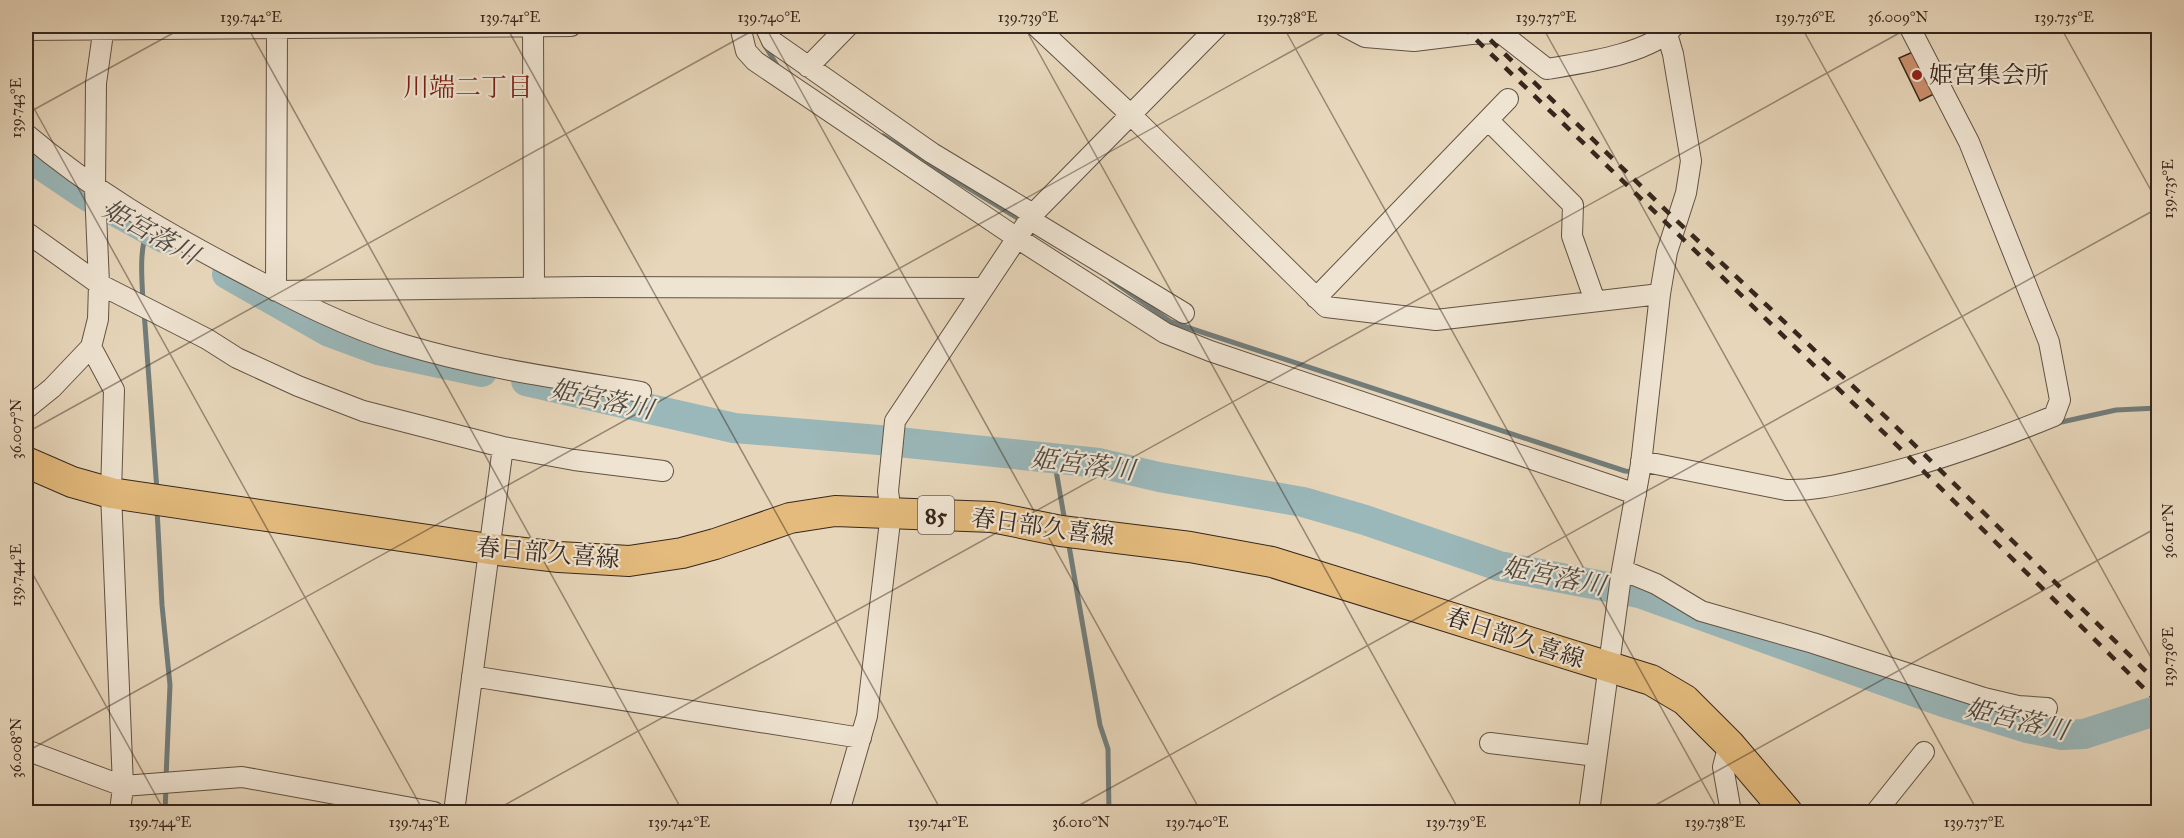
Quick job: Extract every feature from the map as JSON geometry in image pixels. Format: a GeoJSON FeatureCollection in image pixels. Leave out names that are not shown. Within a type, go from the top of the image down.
{"type":"FeatureCollection","features":[{"type":"Feature","properties":{"kind":"main road","name":"春日部久喜線"},"geometry":{"type":"LineString","coordinates":[[26,462],[72,482],[111,493],[489,549],[559,557],[629,561],[682,553],[790,518],[890,502],[992,517],[1061,531],[1190,547],[1272,562],[1610,662],[1651,680],[1685,700],[1729,744],[1787,813]]}},
{"type":"Feature","properties":{"kind":"street"},"geometry":{"type":"LineString","coordinates":[[533,26],[534,288]]}},
{"type":"Feature","properties":{"kind":"street"},"geometry":{"type":"LineString","coordinates":[[26,30],[571,26]]}},
{"type":"Feature","properties":{"kind":"street"},"geometry":{"type":"LineString","coordinates":[[740,26],[746,51],[755,61],[1024,227],[1184,313]]}},
{"type":"Feature","properties":{"kind":"street"},"geometry":{"type":"LineString","coordinates":[[765,26],[771,42],[933,153],[1024,227],[1165,333],[1210,351],[1637,491]]}},
{"type":"Feature","properties":{"kind":"street"},"geometry":{"type":"LineString","coordinates":[[808,67],[848,26]]}},
{"type":"Feature","properties":{"kind":"street"},"geometry":{"type":"LineString","coordinates":[[1036,26],[1131,115],[1326,307],[1436,320],[1660,294]]}},
{"type":"Feature","properties":{"kind":"street"},"geometry":{"type":"LineString","coordinates":[[839,813],[867,716],[890,502],[896,421],[1024,227],[1218,26]]}},
{"type":"Feature","properties":{"kind":"street"},"geometry":{"type":"LineString","coordinates":[[1344,26],[1365,37],[1414,41],[1501,33],[1547,69],[1593,61],[1634,50],[1670,30],[1691,162],[1686,193],[1667,252],[1660,294],[1641,463],[1622,573],[1589,813]]}},
{"type":"Feature","properties":{"kind":"street"},"geometry":{"type":"LineString","coordinates":[[1641,463],[1786,490],[1807,491],[1904,469],[1953,455],[2054,416],[2060,400],[2058,377],[2049,342],[1969,142],[1909,26]]}},
{"type":"Feature","properties":{"kind":"street"},"geometry":{"type":"LineString","coordinates":[[276,27],[276,291]]}},
{"type":"Feature","properties":{"kind":"street"},"geometry":{"type":"LineString","coordinates":[[26,409],[52,388],[91,347],[98,319],[99,284],[95,189],[96,83],[103,28]]}},
{"type":"Feature","properties":{"kind":"street"},"geometry":{"type":"LineString","coordinates":[[1316,297],[1508,99]]}},
{"type":"Feature","properties":{"kind":"street"},"geometry":{"type":"LineString","coordinates":[[1488,120],[1573,205],[1572,236],[1595,301]]}},
{"type":"Feature","properties":{"kind":"street"},"geometry":{"type":"LineString","coordinates":[[26,134],[95,189],[177,238],[276,291],[370,333],[406,345],[533,375],[641,392]]}},
{"type":"Feature","properties":{"kind":"street"},"geometry":{"type":"LineString","coordinates":[[26,232],[99,284],[207,339],[237,358],[298,386],[363,411],[503,447],[574,460],[663,471]]}},
{"type":"Feature","properties":{"kind":"street"},"geometry":{"type":"LineString","coordinates":[[276,291],[534,288],[983,288]]}},
{"type":"Feature","properties":{"kind":"street"},"geometry":{"type":"LineString","coordinates":[[91,347],[114,390],[111,493],[123,786],[120,813]]}},
{"type":"Feature","properties":{"kind":"street"},"geometry":{"type":"LineString","coordinates":[[454,813],[503,447]]}},
{"type":"Feature","properties":{"kind":"street"},"geometry":{"type":"LineString","coordinates":[[1622,573],[1656,584],[1701,611],[1812,643],[1984,698],[2018,706],[2047,708]]}},
{"type":"Feature","properties":{"kind":"street"},"geometry":{"type":"LineString","coordinates":[[472,676],[861,738]]}},
{"type":"Feature","properties":{"kind":"street"},"geometry":{"type":"LineString","coordinates":[[1490,743],[1596,756]]}},
{"type":"Feature","properties":{"kind":"street"},"geometry":{"type":"LineString","coordinates":[[1729,744],[1723,767],[1731,813]]}},
{"type":"Feature","properties":{"kind":"street"},"geometry":{"type":"LineString","coordinates":[[26,750],[123,786],[242,777],[434,813]]}},
{"type":"Feature","properties":{"kind":"street"},"geometry":{"type":"LineString","coordinates":[[1876,813],[1924,752]]}},
{"type":"Feature","properties":{"kind":"building","name":"姫宮集会所"},"geometry":{"type":"Polygon","coordinates":[[[1915,51],[1936,93],[1920,101],[1899,58],[1915,51]]]}},
{"type":"Feature","properties":{"kind":"waterway"},"geometry":{"type":"LineString","coordinates":[[764,44],[778,67]]}},
{"type":"Feature","properties":{"kind":"waterway"},"geometry":{"type":"LineString","coordinates":[[883,136],[1024,222]]}},
{"type":"Feature","properties":{"kind":"waterway","name":"姫宮落川"},"geometry":{"type":"LineString","coordinates":[[26,155],[84,194],[164,238]]}},
{"type":"Feature","properties":{"kind":"waterway"},"geometry":{"type":"LineString","coordinates":[[143,302],[142,257],[147,231]]}},
{"type":"Feature","properties":{"kind":"waterway","name":"姫宮落川"},"geometry":{"type":"LineString","coordinates":[[227,274],[329,332],[378,350],[482,372]]}},
{"type":"Feature","properties":{"kind":"waterway"},"geometry":{"type":"LineString","coordinates":[[1111,280],[1171,322],[1625,471],[1635,472]]}},
{"type":"Feature","properties":{"kind":"waterway"},"geometry":{"type":"LineString","coordinates":[[144,311],[157,491]]}},
{"type":"Feature","properties":{"kind":"waterway","name":"姫宮落川"},"geometry":{"type":"LineString","coordinates":[[526,381],[734,428],[879,440],[1099,463],[1159,477],[1303,502],[1365,520],[1499,566],[1639,593],[1943,702],[2027,728],[2062,735],[2084,734],[2158,710]]}},
{"type":"Feature","properties":{"kind":"waterway"},"geometry":{"type":"LineString","coordinates":[[2057,423],[2116,410],[2158,408]]}},
{"type":"Feature","properties":{"kind":"waterway"},"geometry":{"type":"LineString","coordinates":[[1054,459],[1065,522]]}},
{"type":"Feature","properties":{"kind":"waterway"},"geometry":{"type":"LineString","coordinates":[[157,509],[162,605],[170,685],[166,778]]}},
{"type":"Feature","properties":{"kind":"waterway"},"geometry":{"type":"LineString","coordinates":[[1068,540],[1100,725],[1108,749],[1109,812]]}},
{"type":"Feature","properties":{"kind":"waterway"},"geometry":{"type":"LineString","coordinates":[[165,812],[166,787]]}},
{"type":"Feature","properties":{"kind":"railway"},"geometry":{"type":"LineString","coordinates":[[1462,26],[1907,455],[2158,702]]}},
{"type":"Feature","properties":{"kind":"railway"},"geometry":{"type":"LineString","coordinates":[[1476,26],[1677,221],[1890,421],[2158,683]]}},
{"type":"Feature","properties":{"kind":"place","name":"姫宮集会所"},"geometry":{"type":"Point","coordinates":[1917,75]}},
{"type":"Feature","properties":{"kind":"district","name":"川端二丁目"},"geometry":{"type":"Point","coordinates":[468,87]}}]}
